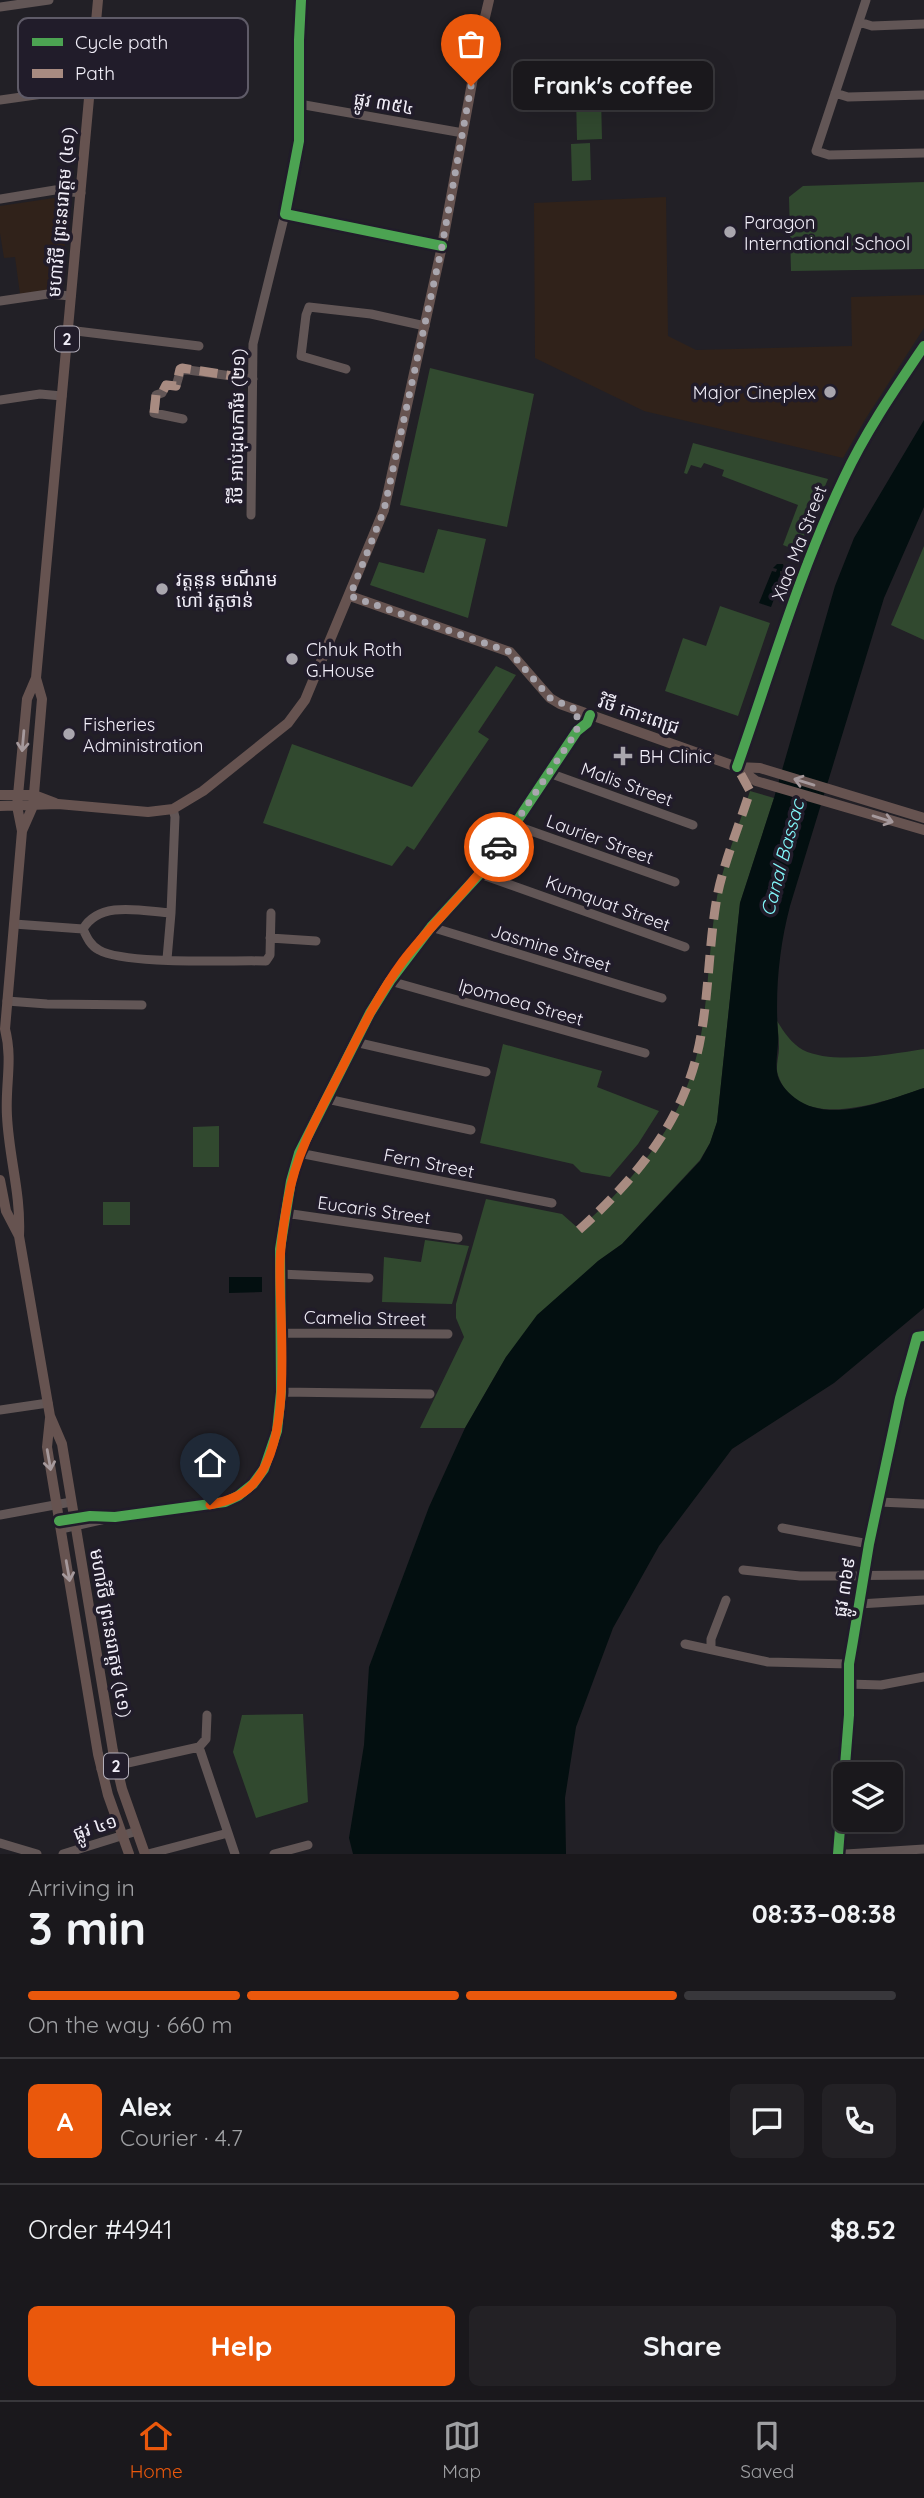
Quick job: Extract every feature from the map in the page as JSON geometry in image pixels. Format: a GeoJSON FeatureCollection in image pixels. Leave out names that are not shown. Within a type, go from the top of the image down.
{"type":"FeatureCollection","features":[{"type":"Feature","properties":{"kind":"main road","name":"មហាវិថី ព្រះនរោត្តម (៤១)"},"geometry":{"type":"LineString","coordinates":[[96,18],[98,0]]}},
{"type":"Feature","properties":{"kind":"main road"},"geometry":{"type":"LineString","coordinates":[[0,795],[18,800],[148,812],[173,809],[203,791],[297,713],[312,686],[384,510],[442,246],[489,0]]}},
{"type":"Feature","properties":{"kind":"main road","name":"មហាវិថី ព្រះនរោត្តម (៤១)"},"geometry":{"type":"LineString","coordinates":[[90,98],[36,678],[27,699],[18,800],[22,831],[2,1034],[10,1049],[6,1101],[20,1209],[19,1236],[50,1416],[47,1447],[101,1769],[129,1854]]}},
{"type":"Feature","properties":{"kind":"main road","name":"វិថី កោះពេជ្រ"},"geometry":{"type":"LineString","coordinates":[[350,596],[510,652],[550,698],[584,713],[737,767],[756,781],[924,830]]}},
{"type":"Feature","properties":{"kind":"main road","name":"មហាវិថី ព្រះនរោត្តម (៤១)"},"geometry":{"type":"LineString","coordinates":[[22,831],[33,801],[42,699],[36,678]]}},
{"type":"Feature","properties":{"kind":"main road","name":"វិថី កោះពេជ្រ"},"geometry":{"type":"LineString","coordinates":[[737,767],[760,768],[924,818]]}},
{"type":"Feature","properties":{"kind":"main road"},"geometry":{"type":"LineString","coordinates":[[0,806],[18,800]]}},
{"type":"Feature","properties":{"kind":"main road","name":"មហាវិថី ព្រះនរោត្តម (៤១)"},"geometry":{"type":"LineString","coordinates":[[0,1180],[6,1211],[19,1236]]}},
{"type":"Feature","properties":{"kind":"main road","name":"មហាវិថី ព្រះនរោត្តម (៤១)"},"geometry":{"type":"LineString","coordinates":[[50,1416],[62,1444],[116,1766],[146,1854]]}},
{"type":"Feature","properties":{"kind":"street"},"geometry":{"type":"LineString","coordinates":[[0,7],[49,0]]}},
{"type":"Feature","properties":{"kind":"street","name":"វិថី អាប់ដុលការីម (២១)"},"geometry":{"type":"LineString","coordinates":[[251,515],[253,344],[285,214],[299,142],[301,0]]}},
{"type":"Feature","properties":{"kind":"street"},"geometry":{"type":"LineString","coordinates":[[866,0],[816,151],[829,155],[924,153]]}},
{"type":"Feature","properties":{"kind":"street"},"geometry":{"type":"LineString","coordinates":[[859,22],[872,26],[924,24]]}},
{"type":"Feature","properties":{"kind":"street"},"geometry":{"type":"LineString","coordinates":[[835,93],[848,97],[924,95]]}},
{"type":"Feature","properties":{"kind":"street"},"geometry":{"type":"LineString","coordinates":[[0,100],[18,97]]}},
{"type":"Feature","properties":{"kind":"street","name":"ផ្លូវ ៣៥៤"},"geometry":{"type":"LineString","coordinates":[[299,104],[463,133]]}},
{"type":"Feature","properties":{"kind":"street"},"geometry":{"type":"LineString","coordinates":[[0,198],[55,190],[81,193]]}},
{"type":"Feature","properties":{"kind":"street"},"geometry":{"type":"LineString","coordinates":[[285,214],[442,246]]}},
{"type":"Feature","properties":{"kind":"street"},"geometry":{"type":"LineString","coordinates":[[0,301],[48,294],[71,296]]}},
{"type":"Feature","properties":{"kind":"street"},"geometry":{"type":"LineString","coordinates":[[346,369],[301,356],[309,307],[371,314],[425,326]]}},
{"type":"Feature","properties":{"kind":"street"},"geometry":{"type":"LineString","coordinates":[[68,330],[200,346]]}},
{"type":"Feature","properties":{"kind":"street","name":"Xiao Ma Street"},"geometry":{"type":"LineString","coordinates":[[737,767],[798,592],[833,502],[875,421],[924,346]]}},
{"type":"Feature","properties":{"kind":"street"},"geometry":{"type":"LineString","coordinates":[[183,418],[154,413],[156,395],[162,393],[166,385],[176,386],[181,369],[253,379]]}},
{"type":"Feature","properties":{"kind":"street"},"geometry":{"type":"LineString","coordinates":[[0,400],[40,394],[62,396]]}},
{"type":"Feature","properties":{"kind":"street"},"geometry":{"type":"LineString","coordinates":[[60,1525],[210,1505],[238,1496],[253,1484],[264,1469],[277,1431],[281,1392],[280,1274],[285,1213],[299,1153],[355,1042],[390,981],[431,928],[480,874],[577,731],[576,720],[584,713]]}},
{"type":"Feature","properties":{"kind":"street","name":"Malis Street"},"geometry":{"type":"LineString","coordinates":[[549,773],[693,825]]}},
{"type":"Feature","properties":{"kind":"street"},"geometry":{"type":"LineString","coordinates":[[167,959],[171,913],[173,809]]}},
{"type":"Feature","properties":{"kind":"street","name":"Laurier Street"},"geometry":{"type":"LineString","coordinates":[[514,825],[675,882]]}},
{"type":"Feature","properties":{"kind":"street","name":"Kumquat Street"},"geometry":{"type":"LineString","coordinates":[[480,874],[685,947]]}},
{"type":"Feature","properties":{"kind":"street"},"geometry":{"type":"LineString","coordinates":[[83,929],[89,919],[111,910],[171,913]]}},
{"type":"Feature","properties":{"kind":"street"},"geometry":{"type":"LineString","coordinates":[[83,929],[96,949],[107,954],[167,959],[266,961],[270,955],[271,913]]}},
{"type":"Feature","properties":{"kind":"street"},"geometry":{"type":"LineString","coordinates":[[14,924],[83,929]]}},
{"type":"Feature","properties":{"kind":"street","name":"Jasmine Street"},"geometry":{"type":"LineString","coordinates":[[431,928],[662,998]]}},
{"type":"Feature","properties":{"kind":"street"},"geometry":{"type":"LineString","coordinates":[[270,938],[316,941]]}},
{"type":"Feature","properties":{"kind":"street","name":"Ipomoea Street"},"geometry":{"type":"LineString","coordinates":[[390,981],[645,1053]]}},
{"type":"Feature","properties":{"kind":"street"},"geometry":{"type":"LineString","coordinates":[[7,1001],[142,1005]]}},
{"type":"Feature","properties":{"kind":"street"},"geometry":{"type":"LineString","coordinates":[[355,1042],[486,1072]]}},
{"type":"Feature","properties":{"kind":"street"},"geometry":{"type":"LineString","coordinates":[[327,1099],[471,1130]]}},
{"type":"Feature","properties":{"kind":"street","name":"Fern Street"},"geometry":{"type":"LineString","coordinates":[[299,1153],[552,1203]]}},
{"type":"Feature","properties":{"kind":"street","name":"Eucaris Street"},"geometry":{"type":"LineString","coordinates":[[285,1213],[458,1238]]}},
{"type":"Feature","properties":{"kind":"street"},"geometry":{"type":"LineString","coordinates":[[280,1274],[369,1278]]}},
{"type":"Feature","properties":{"kind":"street","name":"Camelia Street"},"geometry":{"type":"LineString","coordinates":[[281,1332],[448,1334]]}},
{"type":"Feature","properties":{"kind":"street","name":"ផ្លូវ ៣៦៩"},"geometry":{"type":"LineString","coordinates":[[838,1854],[849,1715],[849,1664],[863,1574],[903,1385],[917,1337],[924,1336]]}},
{"type":"Feature","properties":{"kind":"street"},"geometry":{"type":"LineString","coordinates":[[281,1392],[430,1394]]}},
{"type":"Feature","properties":{"kind":"street"},"geometry":{"type":"LineString","coordinates":[[0,1410],[48,1403]]}},
{"type":"Feature","properties":{"kind":"street"},"geometry":{"type":"LineString","coordinates":[[0,1515],[71,1502]]}},
{"type":"Feature","properties":{"kind":"street"},"geometry":{"type":"LineString","coordinates":[[878,1502],[924,1504]]}},
{"type":"Feature","properties":{"kind":"street"},"geometry":{"type":"LineString","coordinates":[[782,1528],[869,1544]]}},
{"type":"Feature","properties":{"kind":"street"},"geometry":{"type":"LineString","coordinates":[[743,1570],[800,1576],[924,1575]]}},
{"type":"Feature","properties":{"kind":"street"},"geometry":{"type":"LineString","coordinates":[[711,1649],[710,1639],[726,1600]]}},
{"type":"Feature","properties":{"kind":"street"},"geometry":{"type":"LineString","coordinates":[[859,1604],[924,1600]]}},
{"type":"Feature","properties":{"kind":"street"},"geometry":{"type":"LineString","coordinates":[[685,1644],[768,1662],[849,1664]]}},
{"type":"Feature","properties":{"kind":"street"},"geometry":{"type":"LineString","coordinates":[[848,1684],[881,1685],[924,1677]]}},
{"type":"Feature","properties":{"kind":"street"},"geometry":{"type":"LineString","coordinates":[[101,1769],[199,1748],[206,1739],[207,1715]]}},
{"type":"Feature","properties":{"kind":"street"},"geometry":{"type":"LineString","coordinates":[[199,1748],[234,1854]]}},
{"type":"Feature","properties":{"kind":"street","name":"ផ្លូវ ៤១"},"geometry":{"type":"LineString","coordinates":[[64,1854],[136,1831]]}},
{"type":"Feature","properties":{"kind":"street"},"geometry":{"type":"LineString","coordinates":[[146,1854],[228,1833]]}},
{"type":"Feature","properties":{"kind":"street"},"geometry":{"type":"LineString","coordinates":[[0,1843],[37,1854]]}},
{"type":"Feature","properties":{"kind":"street"},"geometry":{"type":"LineString","coordinates":[[274,1854],[308,1845]]}},
{"type":"Feature","properties":{"kind":"street"},"geometry":{"type":"LineString","coordinates":[[846,1854],[924,1849]]}},
{"type":"Feature","properties":{"kind":"shaded area"},"geometry":{"type":"Polygon","coordinates":[[[666,197],[668,336],[696,350],[852,346],[851,297],[924,295],[924,328],[843,458],[644,411],[535,358],[534,203],[666,197]]]}},
{"type":"Feature","properties":{"kind":"shaded area"},"geometry":{"type":"Polygon","coordinates":[[[68,198],[62,288],[20,294],[15,257],[4,258],[0,206],[68,198]]]}},
{"type":"Feature","properties":{"kind":"green space"},"geometry":{"type":"Polygon","coordinates":[[[576,97],[601,97],[602,139],[577,140],[576,97]]]}},
{"type":"Feature","properties":{"kind":"green space"},"geometry":{"type":"Polygon","coordinates":[[[590,143],[591,180],[572,181],[571,144],[590,143]]]}},
{"type":"Feature","properties":{"kind":"green space"},"geometry":{"type":"Polygon","coordinates":[[[924,182],[924,269],[791,271],[789,197],[803,186],[924,182]]]}},
{"type":"Feature","properties":{"kind":"green space"},"geometry":{"type":"Polygon","coordinates":[[[430,368],[534,394],[507,527],[400,505],[430,368]]]}},
{"type":"Feature","properties":{"kind":"green space"},"geometry":{"type":"Polygon","coordinates":[[[693,443],[828,479],[798,551],[783,545],[798,505],[722,476],[724,470],[704,463],[701,468],[691,465],[687,474],[684,473],[693,443]]]}},
{"type":"Feature","properties":{"kind":"green space"},"geometry":{"type":"Polygon","coordinates":[[[438,529],[486,539],[468,618],[370,585],[379,562],[424,573],[438,529]]]}},
{"type":"Feature","properties":{"kind":"green space"},"geometry":{"type":"Polygon","coordinates":[[[924,546],[924,640],[891,625],[924,546]]]}},
{"type":"Feature","properties":{"kind":"green space"},"geometry":{"type":"Polygon","coordinates":[[[720,606],[770,623],[738,716],[665,691],[683,638],[706,646],[720,606]]]}},
{"type":"Feature","properties":{"kind":"green space"},"geometry":{"type":"Polygon","coordinates":[[[496,666],[516,675],[478,732],[489,739],[414,850],[407,846],[392,866],[263,823],[292,744],[412,787],[496,666]]]}},
{"type":"Feature","properties":{"kind":"green space"},"geometry":{"type":"Polygon","coordinates":[[[750,791],[774,798],[740,903],[717,1122],[710,1143],[700,1160],[622,1244],[598,1261],[506,1357],[465,1428],[420,1428],[464,1337],[456,1318],[456,1304],[486,1199],[562,1214],[579,1229],[641,1166],[672,1119],[685,1093],[694,1065],[704,1018],[717,897],[750,791]]]}},
{"type":"Feature","properties":{"kind":"green space"},"geometry":{"type":"Polygon","coordinates":[[[777,1021],[803,1050],[830,1057],[863,1057],[924,1049],[924,1088],[865,1106],[843,1109],[822,1109],[803,1104],[788,1093],[778,1075],[777,1021]]]}},
{"type":"Feature","properties":{"kind":"green space"},"geometry":{"type":"Polygon","coordinates":[[[503,1044],[602,1071],[597,1087],[659,1111],[638,1144],[610,1177],[581,1172],[573,1164],[480,1143],[503,1044]]]}},
{"type":"Feature","properties":{"kind":"green space"},"geometry":{"type":"Polygon","coordinates":[[[219,1126],[219,1167],[193,1167],[193,1127],[219,1126]]]}},
{"type":"Feature","properties":{"kind":"green space"},"geometry":{"type":"Polygon","coordinates":[[[103,1202],[130,1202],[130,1225],[103,1225],[103,1202]]]}},
{"type":"Feature","properties":{"kind":"green space"},"geometry":{"type":"Polygon","coordinates":[[[425,1240],[469,1246],[452,1304],[382,1302],[384,1257],[421,1262],[425,1240]]]}},
{"type":"Feature","properties":{"kind":"green space"},"geometry":{"type":"Polygon","coordinates":[[[303,1714],[308,1802],[256,1818],[233,1752],[242,1715],[303,1714]]]}},
{"type":"Feature","properties":{"kind":"water","name":"Canal Bassac"},"geometry":{"type":"Polygon","coordinates":[[[924,420],[924,507],[884,598],[786,922],[778,986],[776,1063],[779,1079],[789,1093],[809,1106],[825,1110],[859,1108],[924,1088],[924,1308],[834,1383],[732,1449],[659,1546],[613,1628],[576,1727],[565,1798],[566,1854],[353,1854],[349,1838],[364,1745],[369,1667],[429,1507],[465,1428],[506,1357],[537,1315],[598,1261],[622,1244],[700,1161],[710,1143],[717,1122],[740,903],[774,798],[835,586],[854,538],[924,420]]]}},
{"type":"Feature","properties":{"kind":"water"},"geometry":{"type":"Polygon","coordinates":[[[777,564],[783,564],[785,571],[780,571],[783,575],[771,607],[759,603],[772,571],[776,572],[777,569],[773,568],[777,564]]]}},
{"type":"Feature","properties":{"kind":"water"},"geometry":{"type":"Polygon","coordinates":[[[229,1277],[262,1277],[262,1292],[229,1293],[229,1277]]]}},
{"type":"Feature","properties":{"kind":"marked path"},"geometry":{"type":"LineString","coordinates":[[154,413],[156,395],[162,393],[166,385],[176,386],[182,368],[253,379]]}},
{"type":"Feature","properties":{"kind":"marked path"},"geometry":{"type":"LineString","coordinates":[[579,1230],[621,1188],[657,1143],[672,1119],[694,1065],[704,1018],[717,897],[750,791],[737,767]]}},
{"type":"Feature","properties":{"kind":"cycle path"},"geometry":{"type":"LineString","coordinates":[[301,0],[299,141],[285,214],[442,246]]}},
{"type":"Feature","properties":{"kind":"cycle path"},"geometry":{"type":"LineString","coordinates":[[737,767],[800,584],[828,513],[881,410],[924,346]]}},
{"type":"Feature","properties":{"kind":"cycle path"},"geometry":{"type":"LineString","coordinates":[[59,1521],[90,1516],[115,1517],[225,1502],[253,1484],[264,1469],[277,1431],[281,1392],[280,1249],[291,1181],[299,1153],[370,1013],[390,981],[431,927],[487,866],[590,715]]}},
{"type":"Feature","properties":{"kind":"cycle path"},"geometry":{"type":"LineString","coordinates":[[838,1854],[849,1715],[849,1664],[869,1544],[900,1398],[917,1337],[924,1336]]}},
{"type":"Feature","properties":{"kind":"way so far"},"geometry":{"type":"LineString","coordinates":[[471,86],[442,246],[384,510],[350,596],[510,652],[550,698],[579,711],[577,731],[499,847]]}},
{"type":"Feature","properties":{"kind":"place","name":"Frank's coffee"},"geometry":{"type":"Point","coordinates":[471,86]}},
{"type":"Feature","properties":{"kind":"place","name":"Paragon International School"},"geometry":{"type":"Point","coordinates":[730,232]}},
{"type":"Feature","properties":{"kind":"place","name":"Major Cineplex"},"geometry":{"type":"Point","coordinates":[830,392]}},
{"type":"Feature","properties":{"kind":"place","name":"វត្តនួន មណីរាម ហៅ វត្តថាន់"},"geometry":{"type":"Point","coordinates":[162,589]}},
{"type":"Feature","properties":{"kind":"place","name":"Chhuk Roth G.House"},"geometry":{"type":"Point","coordinates":[292,659]}},
{"type":"Feature","properties":{"kind":"place","name":"Fisheries Administration"},"geometry":{"type":"Point","coordinates":[69,734]}},
{"type":"Feature","properties":{"kind":"place","name":"BH Clinic"},"geometry":{"type":"Point","coordinates":[623,756]}},
{"type":"Feature","properties":{"kind":"route"},"geometry":{"type":"LineString","coordinates":[[210,1505],[238,1496],[253,1484],[264,1469],[277,1431],[281,1392],[280,1249],[291,1181],[299,1153],[370,1013],[402,962],[471,885],[499,847]]}}]}
